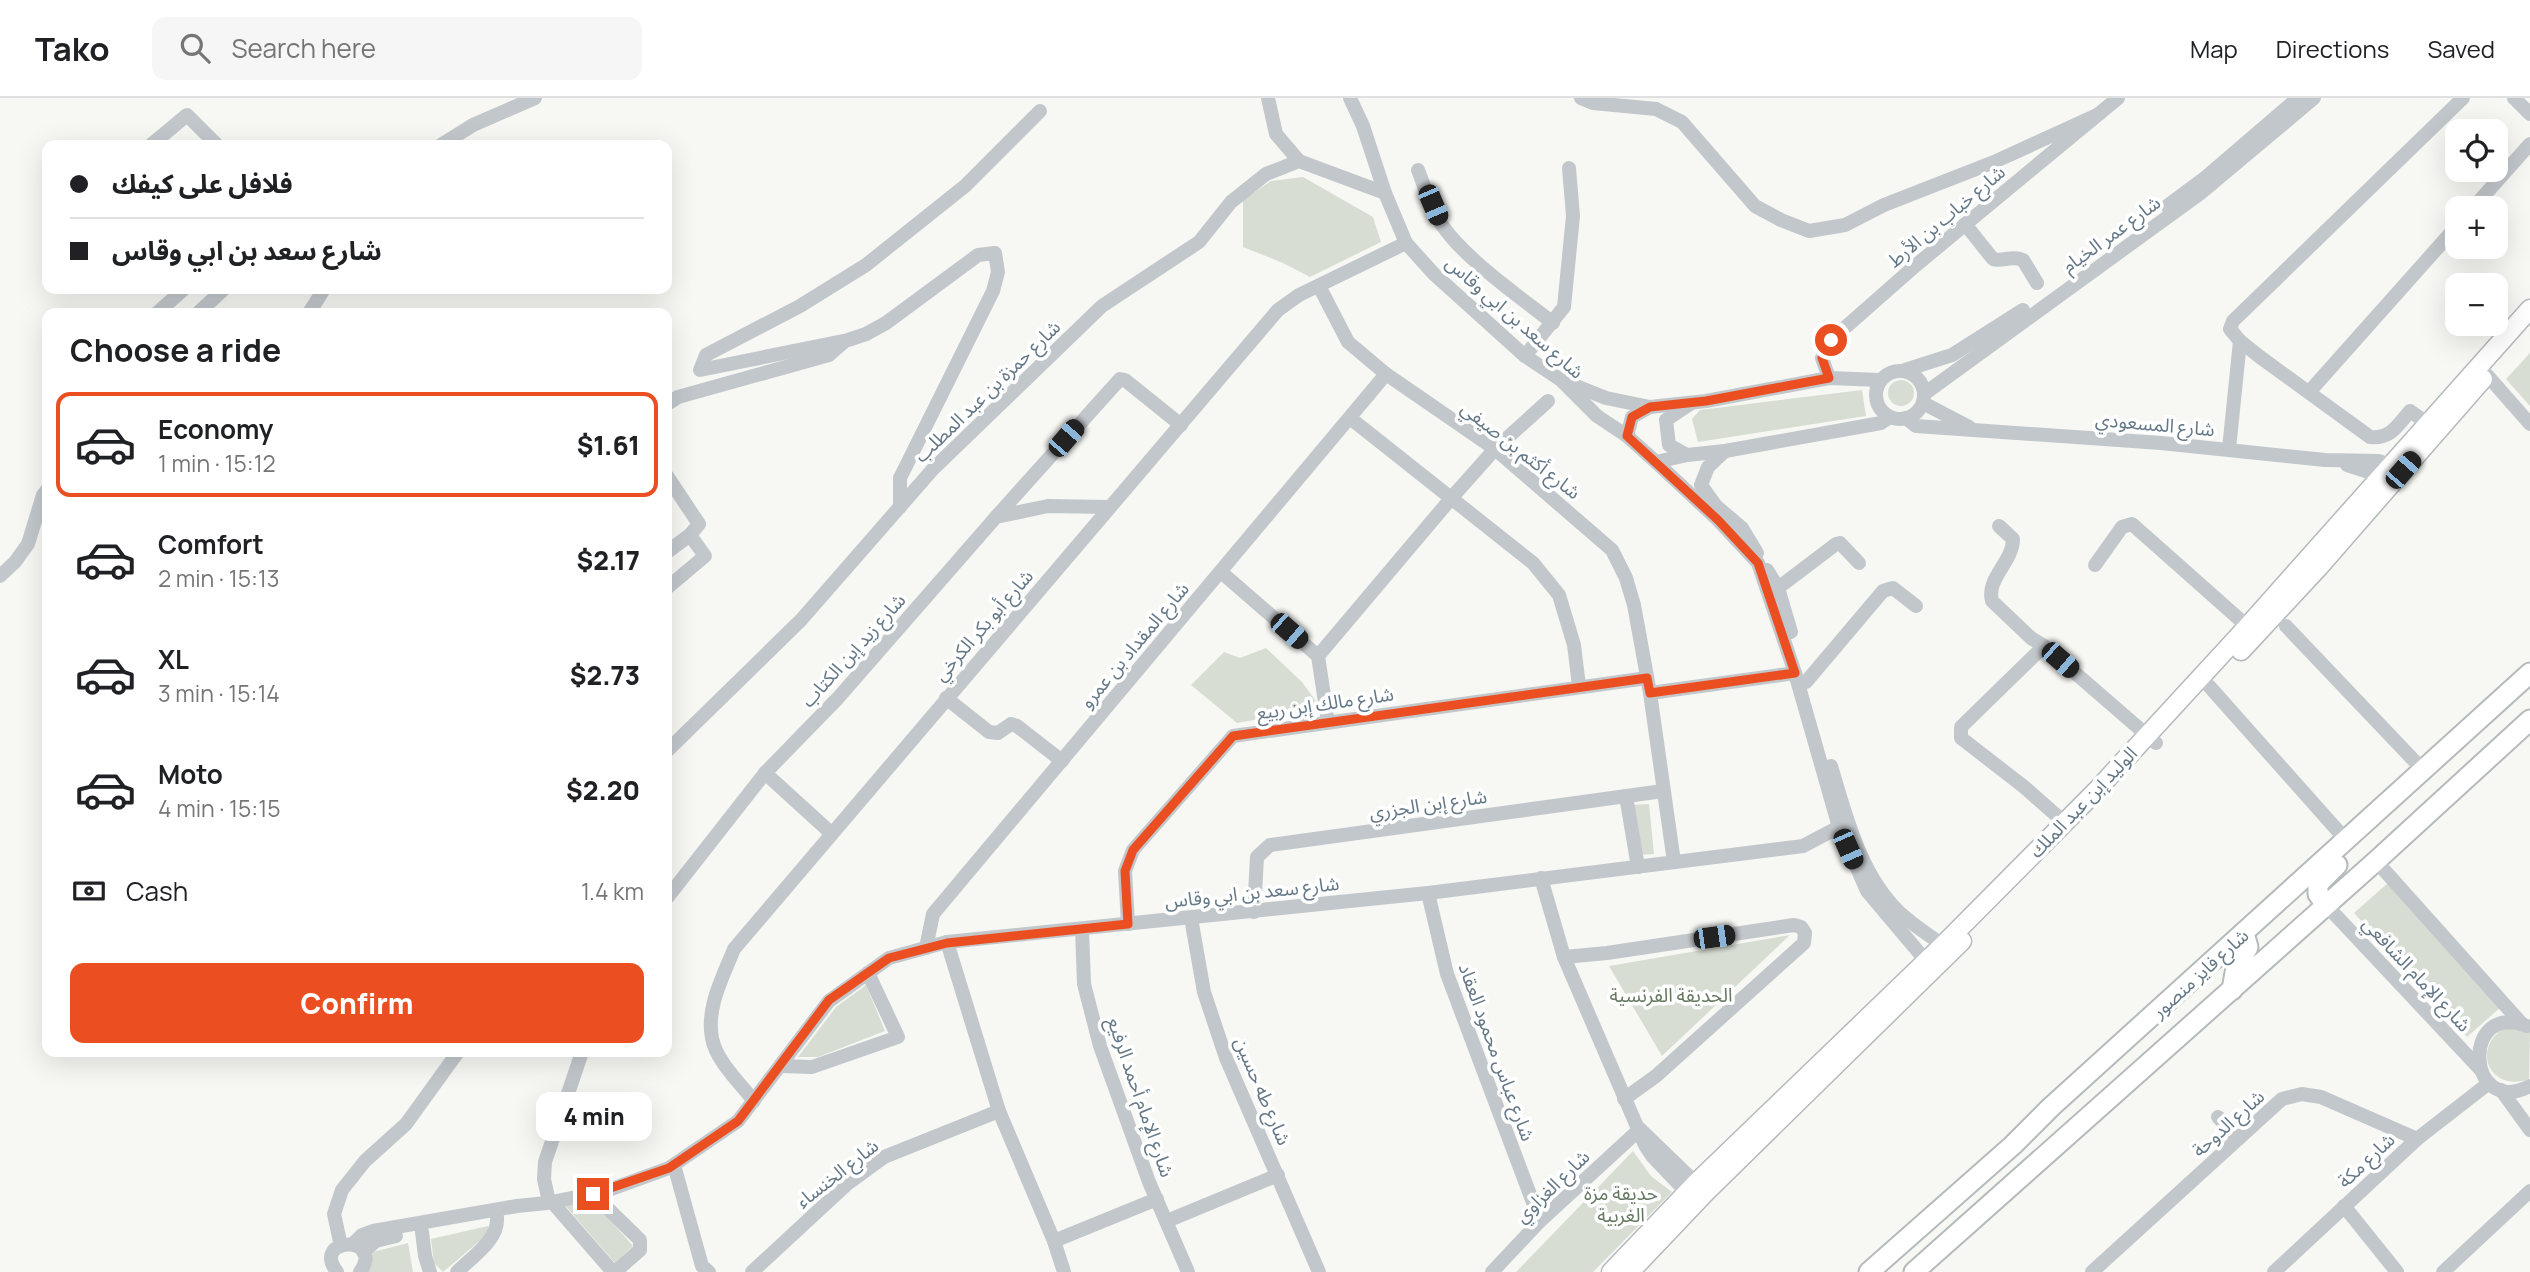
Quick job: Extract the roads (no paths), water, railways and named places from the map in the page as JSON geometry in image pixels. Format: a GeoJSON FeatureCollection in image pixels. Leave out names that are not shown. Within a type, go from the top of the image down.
{"type":"FeatureCollection","features":[{"type":"Feature","properties":{"kind":"highway","name":"شارع فايز منصور"},"geometry":{"type":"LineString","coordinates":[[1869,1272],[2013,1145],[2051,1107],[2530,673]]}},
{"type":"Feature","properties":{"kind":"highway","name":"شارع فايز منصور"},"geometry":{"type":"LineString","coordinates":[[1914,1272],[2376,861],[2530,720]]}},
{"type":"Feature","properties":{"kind":"highway"},"geometry":{"type":"LineString","coordinates":[[2326,905],[2318,894],[2318,884],[2355,849],[2362,838],[2366,822]]}},
{"type":"Feature","properties":{"kind":"highway"},"geometry":{"type":"LineString","coordinates":[[2232,990],[2235,973],[2248,947],[2246,940],[2238,938]]}},
{"type":"Feature","properties":{"kind":"main road","name":"الوليد إبن عبد الملك"},"geometry":{"type":"LineString","coordinates":[[1948,948],[2064,822],[2209,686],[2319,566],[2427,423],[2530,309]]}},
{"type":"Feature","properties":{"kind":"main road","name":"الوليد إبن عبد الملك"},"geometry":{"type":"LineString","coordinates":[[1611,1272],[1930,966],[2152,739],[2247,626],[2487,375],[2530,326]]}},
{"type":"Feature","properties":{"kind":"main road","name":"الوليد إبن عبد الملك"},"geometry":{"type":"LineString","coordinates":[[1630,1272],[1696,1193]]}},
{"type":"Feature","properties":{"kind":"street"},"geometry":{"type":"LineString","coordinates":[[449,140],[473,125],[535,98]]}},
{"type":"Feature","properties":{"kind":"street"},"geometry":{"type":"LineString","coordinates":[[1268,98],[1276,134],[1299,161],[1385,193]]}},
{"type":"Feature","properties":{"kind":"street","name":"شارع سعد بن ابي وقاس"},"geometry":{"type":"LineString","coordinates":[[1350,98],[1363,125],[1385,193],[1406,243],[1434,274],[1525,356],[1561,380],[1597,416],[1627,436],[1656,462],[1718,520],[1758,563],[1801,677]]}},
{"type":"Feature","properties":{"kind":"street"},"geometry":{"type":"LineString","coordinates":[[1581,98],[1592,103],[1656,109],[1682,122],[1755,206],[1809,231],[1845,225],[1884,205],[1994,162],[2099,114]]}},
{"type":"Feature","properties":{"kind":"street","name":"شارع خباب بن الأرط"},"geometry":{"type":"LineString","coordinates":[[1829,378],[1822,358],[1831,340],[1965,224],[2118,98]]}},
{"type":"Feature","properties":{"kind":"street","name":"شارع عمر الخيام"},"geometry":{"type":"LineString","coordinates":[[1902,371],[1952,355],[2096,260],[2206,177],[2298,98]]}},
{"type":"Feature","properties":{"kind":"street","name":"شارع عمر الخيام"},"geometry":{"type":"LineString","coordinates":[[1923,399],[2202,192],[2314,98]]}},
{"type":"Feature","properties":{"kind":"street"},"geometry":{"type":"LineString","coordinates":[[2427,423],[2410,411],[2392,432],[2382,438],[2370,437],[2240,341],[2230,329],[2233,321],[2463,98]]}},
{"type":"Feature","properties":{"kind":"street"},"geometry":{"type":"LineString","coordinates":[[2514,98],[2530,114]]}},
{"type":"Feature","properties":{"kind":"street"},"geometry":{"type":"LineString","coordinates":[[900,507],[900,478],[993,291],[998,272],[995,253],[978,255],[886,323],[866,334],[845,341],[700,370],[706,355],[800,306],[866,265],[965,186],[1040,111]]}},
{"type":"Feature","properties":{"kind":"street"},"geometry":{"type":"LineString","coordinates":[[157,140],[187,115],[212,140]]}},
{"type":"Feature","properties":{"kind":"street"},"geometry":{"type":"LineString","coordinates":[[2484,196],[2530,144]]}},
{"type":"Feature","properties":{"kind":"street","name":"شارع حمزة بن عبد المطلب"},"geometry":{"type":"LineString","coordinates":[[672,746],[801,620],[933,469],[1102,306],[1199,242],[1231,202],[1266,174],[1299,161]]}},
{"type":"Feature","properties":{"kind":"street"},"geometry":{"type":"LineString","coordinates":[[1525,356],[1564,307],[1573,216],[1569,169]]}},
{"type":"Feature","properties":{"kind":"street"},"geometry":{"type":"LineString","coordinates":[[1418,170],[1440,222],[1448,232],[1487,270],[1553,323]]}},
{"type":"Feature","properties":{"kind":"street"},"geometry":{"type":"LineString","coordinates":[[1965,224],[1993,259],[2009,257],[2023,260],[2037,283]]}},
{"type":"Feature","properties":{"kind":"street"},"geometry":{"type":"LineString","coordinates":[[2310,391],[2445,239]]}},
{"type":"Feature","properties":{"kind":"street","name":"شارع أبو بكر الكرخي"},"geometry":{"type":"LineString","coordinates":[[754,1101],[722,1059],[712,1039],[712,1007],[734,950],[1278,310],[1299,295],[1406,243]]}},
{"type":"Feature","properties":{"kind":"street","name":"شارع أكثم بن صيفي"},"geometry":{"type":"LineString","coordinates":[[1319,286],[1348,342],[1386,374],[1495,449],[1612,550],[1626,578],[1634,605],[1650,693],[1674,862]]}},
{"type":"Feature","properties":{"kind":"street"},"geometry":{"type":"LineString","coordinates":[[163,308],[178,294]]}},
{"type":"Feature","properties":{"kind":"street"},"geometry":{"type":"LineString","coordinates":[[203,308],[219,294]]}},
{"type":"Feature","properties":{"kind":"street"},"geometry":{"type":"LineString","coordinates":[[672,401],[829,355],[845,341]]}},
{"type":"Feature","properties":{"kind":"street"},"geometry":{"type":"LineString","coordinates":[[2229,449],[2240,341]]}},
{"type":"Feature","properties":{"kind":"street"},"geometry":{"type":"LineString","coordinates":[[1902,371],[1915,376],[1923,387],[1923,399],[1919,410],[1906,418],[1890,417],[1879,408],[1876,401],[1877,387],[1886,374],[1902,371]]}},
{"type":"Feature","properties":{"kind":"street","name":"شارع المقداد بن عمرو"},"geometry":{"type":"LineString","coordinates":[[926,948],[933,914],[1386,374]]}},
{"type":"Feature","properties":{"kind":"street"},"geometry":{"type":"LineString","coordinates":[[2487,375],[2530,424]]}},
{"type":"Feature","properties":{"kind":"street"},"geometry":{"type":"LineString","coordinates":[[1561,380],[1606,398],[1650,407],[1691,403],[1829,378],[1880,380]]}},
{"type":"Feature","properties":{"kind":"street","name":"شارع زيد إبن الكتاب"},"geometry":{"type":"LineString","coordinates":[[672,892],[765,773],[838,698],[1119,379],[1125,380],[1181,425]]}},
{"type":"Feature","properties":{"kind":"street"},"geometry":{"type":"LineString","coordinates":[[1923,399],[1974,429]]}},
{"type":"Feature","properties":{"kind":"street"},"geometry":{"type":"LineString","coordinates":[[1318,656],[1495,449],[1548,401]]}},
{"type":"Feature","properties":{"kind":"street"},"geometry":{"type":"LineString","coordinates":[[1687,455],[1669,445],[1666,420],[1691,403]]}},
{"type":"Feature","properties":{"kind":"street"},"geometry":{"type":"LineString","coordinates":[[1627,436],[1632,417],[1650,407]]}},
{"type":"Feature","properties":{"kind":"street"},"geometry":{"type":"LineString","coordinates":[[1656,462],[1881,423],[1890,417]]}},
{"type":"Feature","properties":{"kind":"street"},"geometry":{"type":"LineString","coordinates":[[1350,418],[1533,563],[1559,595],[1574,645],[1579,686]]}},
{"type":"Feature","properties":{"kind":"street","name":"شارع المسعودي"},"geometry":{"type":"LineString","coordinates":[[1906,418],[1916,426],[2229,449],[2325,460],[2365,460],[2391,473]]}},
{"type":"Feature","properties":{"kind":"street","name":"شارع سعد بن ابي وقاس"},"geometry":{"type":"LineString","coordinates":[[1725,451],[1708,467],[1701,485],[1716,506],[1742,528],[1778,588],[1844,827],[1867,891],[1930,966]]}},
{"type":"Feature","properties":{"kind":"street"},"geometry":{"type":"LineString","coordinates":[[672,484],[699,524],[690,535],[672,548]]}},
{"type":"Feature","properties":{"kind":"street"},"geometry":{"type":"LineString","coordinates":[[996,517],[1048,506],[1109,507]]}},
{"type":"Feature","properties":{"kind":"street"},"geometry":{"type":"LineString","coordinates":[[0,576],[28,544],[41,517]]}},
{"type":"Feature","properties":{"kind":"street"},"geometry":{"type":"LineString","coordinates":[[2095,565],[2122,527],[2132,524],[2247,626]]}},
{"type":"Feature","properties":{"kind":"street"},"geometry":{"type":"LineString","coordinates":[[1999,526],[2013,539],[2014,544],[1996,578],[1990,594],[1992,601],[2031,638],[2044,646],[2152,739]]}},
{"type":"Feature","properties":{"kind":"street"},"geometry":{"type":"LineString","coordinates":[[672,584],[705,556],[690,535]]}},
{"type":"Feature","properties":{"kind":"street"},"geometry":{"type":"LineString","coordinates":[[1778,588],[1836,544],[1840,543],[1859,562]]}},
{"type":"Feature","properties":{"kind":"street"},"geometry":{"type":"LineString","coordinates":[[1221,572],[1318,656],[1328,722]]}},
{"type":"Feature","properties":{"kind":"street"},"geometry":{"type":"LineString","coordinates":[[1650,693],[1801,677],[1882,591],[1893,588],[1916,606]]}},
{"type":"Feature","properties":{"kind":"street"},"geometry":{"type":"LineString","coordinates":[[2286,626],[2423,770]]}},
{"type":"Feature","properties":{"kind":"street"},"geometry":{"type":"LineString","coordinates":[[2044,646],[1961,727],[1959,733],[1961,738],[2064,822]]}},
{"type":"Feature","properties":{"kind":"street","name":"شارع مالك إبن ربيع"},"geometry":{"type":"LineString","coordinates":[[1128,924],[1125,871],[1133,850],[1233,736],[1647,678]]}},
{"type":"Feature","properties":{"kind":"street"},"geometry":{"type":"LineString","coordinates":[[2209,686],[2346,840]]}},
{"type":"Feature","properties":{"kind":"street"},"geometry":{"type":"LineString","coordinates":[[946,698],[989,732],[998,733],[1011,724],[1017,726],[1062,761]]}},
{"type":"Feature","properties":{"kind":"street"},"geometry":{"type":"LineString","coordinates":[[765,773],[831,833]]}},
{"type":"Feature","properties":{"kind":"street","name":"شارع إبن الجزري"},"geometry":{"type":"LineString","coordinates":[[1254,912],[1257,857],[1270,845],[1663,791]]}},
{"type":"Feature","properties":{"kind":"street"},"geometry":{"type":"LineString","coordinates":[[1626,796],[1638,867]]}},
{"type":"Feature","properties":{"kind":"street","name":"شارع سعد بن ابي وقاس"},"geometry":{"type":"LineString","coordinates":[[352,1246],[362,1236],[373,1231],[593,1194],[674,1165],[738,1121],[829,1000],[889,958],[947,943],[1428,893],[1803,846],[1844,827]]}},
{"type":"Feature","properties":{"kind":"street","name":"شارع سعد بن ابي وقاس"},"geometry":{"type":"LineString","coordinates":[[1844,827],[1872,877],[1897,910],[1920,930],[1948,948]]}},
{"type":"Feature","properties":{"kind":"street"},"geometry":{"type":"LineString","coordinates":[[2376,861],[2526,1026]]}},
{"type":"Feature","properties":{"kind":"street"},"geometry":{"type":"LineString","coordinates":[[1541,878],[1563,957],[1624,1099],[1640,1129],[1696,1193]]}},
{"type":"Feature","properties":{"kind":"street","name":"شارع عباس محمود العقاد"},"geometry":{"type":"LineString","coordinates":[[1428,893],[1447,974],[1540,1222]]}},
{"type":"Feature","properties":{"kind":"street","name":"شارع الإمام الشافعي"},"geometry":{"type":"LineString","coordinates":[[2326,905],[2495,1086]]}},
{"type":"Feature","properties":{"kind":"street","name":"شارع طه حسين"},"geometry":{"type":"LineString","coordinates":[[1191,918],[1204,992],[1226,1058],[1319,1272]]}},
{"type":"Feature","properties":{"kind":"street"},"geometry":{"type":"LineString","coordinates":[[1563,957],[1794,925],[1801,927],[1805,933],[1804,943],[1657,1076],[1624,1099]]}},
{"type":"Feature","properties":{"kind":"street","name":"شارع الإمام أحمد الرفيع"},"geometry":{"type":"LineString","coordinates":[[1082,929],[1084,984],[1100,1046],[1157,1199],[1188,1272]]}},
{"type":"Feature","properties":{"kind":"street"},"geometry":{"type":"LineString","coordinates":[[947,943],[999,1111],[1054,1241],[1064,1272]]}},
{"type":"Feature","properties":{"kind":"street"},"geometry":{"type":"LineString","coordinates":[[780,1066],[812,1067],[898,1037],[868,972]]}},
{"type":"Feature","properties":{"kind":"street"},"geometry":{"type":"LineString","coordinates":[[2480,1069],[2477,1057],[2480,1044],[2487,1033],[2510,1022],[2526,1026]]}},
{"type":"Feature","properties":{"kind":"street"},"geometry":{"type":"LineString","coordinates":[[362,1271],[365,1261],[352,1246],[334,1214],[342,1190],[365,1160],[406,1124],[454,1057]]}},
{"type":"Feature","properties":{"kind":"street"},"geometry":{"type":"LineString","coordinates":[[580,1057],[545,1162],[544,1179],[550,1202],[614,1272],[640,1250],[640,1240],[593,1194]]}},
{"type":"Feature","properties":{"kind":"street"},"geometry":{"type":"LineString","coordinates":[[2495,1086],[2512,1091],[2530,1086]]}},
{"type":"Feature","properties":{"kind":"street"},"geometry":{"type":"LineString","coordinates":[[2495,1086],[2530,1130]]}},
{"type":"Feature","properties":{"kind":"street","name":"شارع مكة"},"geometry":{"type":"LineString","coordinates":[[2274,1272],[2417,1139],[2495,1086]]}},
{"type":"Feature","properties":{"kind":"street","name":"شارع الدوحة"},"geometry":{"type":"LineString","coordinates":[[2092,1272],[2282,1099],[2302,1094],[2321,1097],[2417,1139]]}},
{"type":"Feature","properties":{"kind":"street","name":"شارع الخنساء"},"geometry":{"type":"LineString","coordinates":[[760,1269],[848,1184],[884,1157],[999,1111]]}},
{"type":"Feature","properties":{"kind":"street"},"geometry":{"type":"LineString","coordinates":[[2218,1117],[2238,1139]]}},
{"type":"Feature","properties":{"kind":"street","name":"شارع الغزاوي"},"geometry":{"type":"LineString","coordinates":[[1492,1272],[1540,1222],[1640,1129]]}},
{"type":"Feature","properties":{"kind":"street"},"geometry":{"type":"LineString","coordinates":[[674,1165],[702,1266],[709,1272]]}},
{"type":"Feature","properties":{"kind":"street"},"geometry":{"type":"LineString","coordinates":[[1167,1222],[1278,1175]]}},
{"type":"Feature","properties":{"kind":"street"},"geometry":{"type":"LineString","coordinates":[[2442,1272],[2530,1191]]}},
{"type":"Feature","properties":{"kind":"street"},"geometry":{"type":"LineString","coordinates":[[1054,1241],[1157,1199]]}},
{"type":"Feature","properties":{"kind":"street","name":"شارع سعد بن ابي وقاس"},"geometry":{"type":"LineString","coordinates":[[352,1246],[527,1212],[550,1202]]}},
{"type":"Feature","properties":{"kind":"street"},"geometry":{"type":"LineString","coordinates":[[2344,1206],[2397,1272]]}},
{"type":"Feature","properties":{"kind":"street"},"geometry":{"type":"LineString","coordinates":[[457,1272],[493,1237],[497,1217]]}},
{"type":"Feature","properties":{"kind":"street"},"geometry":{"type":"LineString","coordinates":[[422,1232],[430,1272]]}},
{"type":"Feature","properties":{"kind":"street"},"geometry":{"type":"LineString","coordinates":[[337,1272],[332,1256],[352,1246]]}},
{"type":"Feature","properties":{"kind":"park label","name":"الحديقة الفرنسية"},"geometry":{"type":"Point","coordinates":[1671,995]}},
{"type":"Feature","properties":{"kind":"park label","name":"حديقة مزة الغربية"},"geometry":{"type":"Point","coordinates":[1621,1204]}}]}
